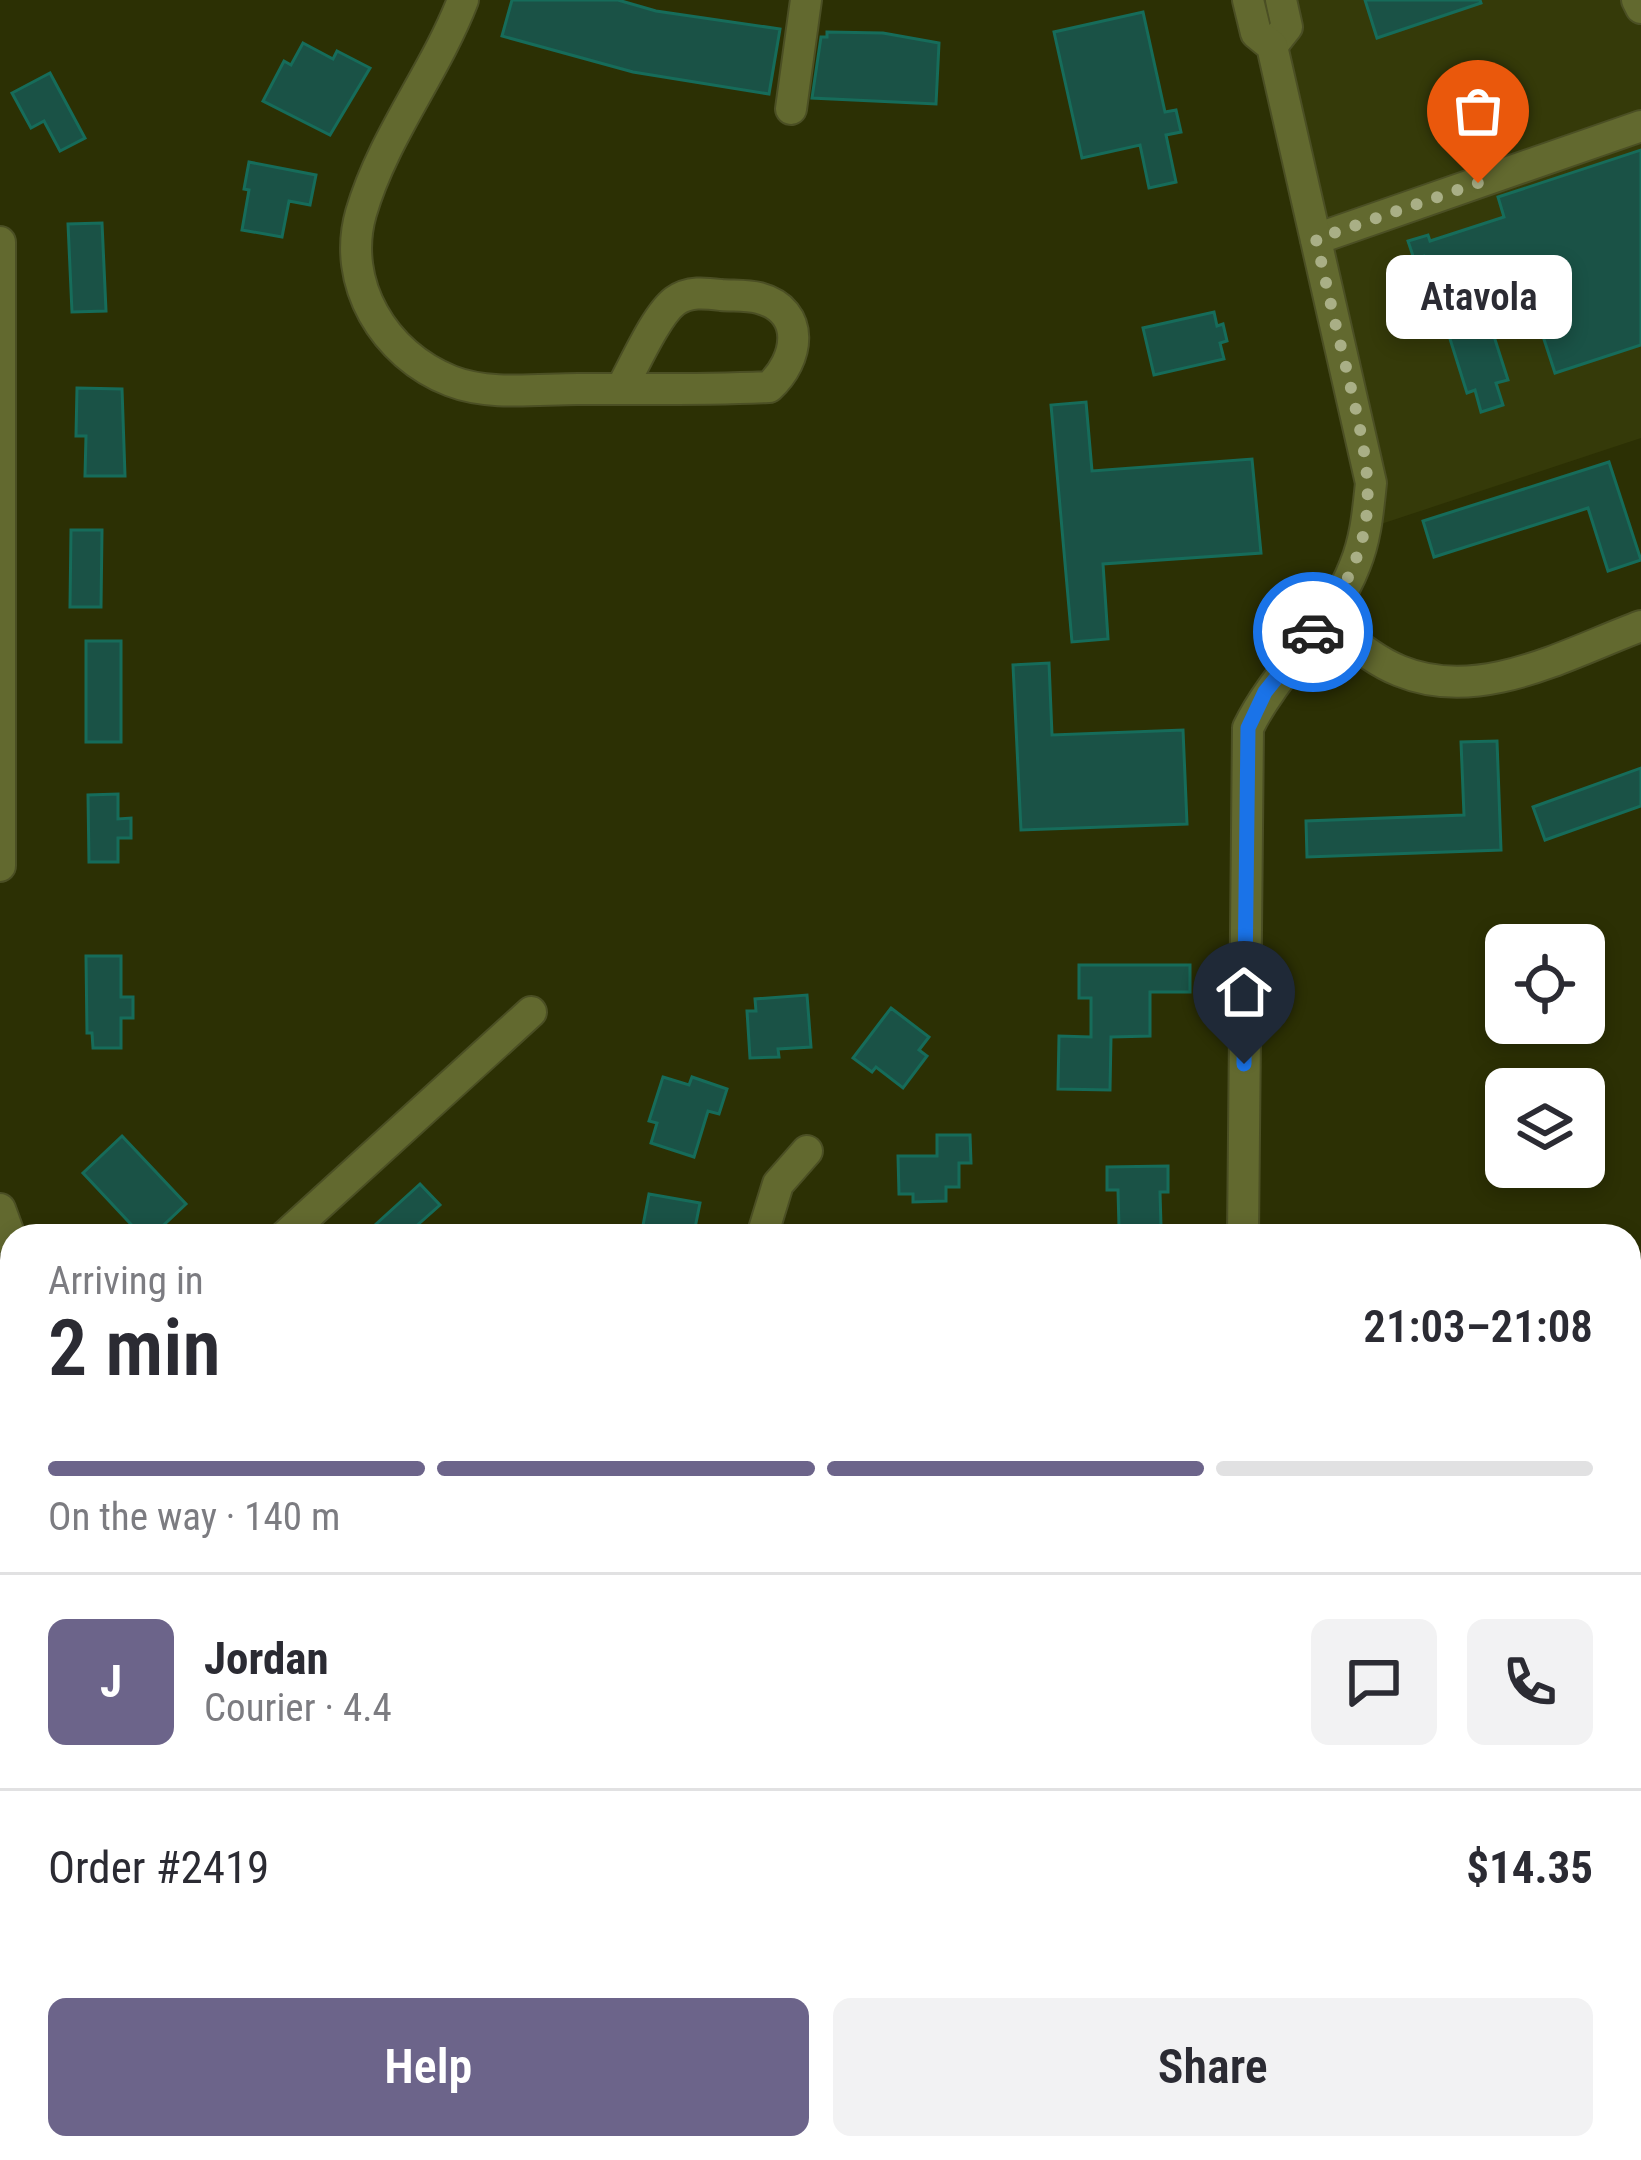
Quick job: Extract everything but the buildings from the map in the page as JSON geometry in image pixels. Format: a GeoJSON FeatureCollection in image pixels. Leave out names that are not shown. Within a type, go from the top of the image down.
{"type":"FeatureCollection","features":[{"type":"Feature","properties":{"kind":"street"},"geometry":{"type":"LineString","coordinates":[[463,0],[361,212],[354,248],[359,283],[372,314],[417,363],[454,382],[498,390],[621,389],[769,387],[795,348],[792,328],[783,312],[762,299],[686,295],[670,304],[621,389]]}},
{"type":"Feature","properties":{"kind":"street"},"geometry":{"type":"LineString","coordinates":[[791,109],[806,0]]}},
{"type":"Feature","properties":{"kind":"street"},"geometry":{"type":"LineString","coordinates":[[1243,1224],[1248,728],[1265,692],[1323,619],[1354,568],[1366,529],[1371,483],[1272,46],[1256,33],[1248,0]]}},
{"type":"Feature","properties":{"kind":"street"},"geometry":{"type":"LineString","coordinates":[[1272,46],[1287,27],[1281,0]]}},
{"type":"Feature","properties":{"kind":"street"},"geometry":{"type":"LineString","coordinates":[[1637,0],[1641,8]]}},
{"type":"Feature","properties":{"kind":"street"},"geometry":{"type":"LineString","coordinates":[[1316,239],[1641,127]]}},
{"type":"Feature","properties":{"kind":"street"},"geometry":{"type":"LineString","coordinates":[[0,242],[0,866]]}},
{"type":"Feature","properties":{"kind":"street"},"geometry":{"type":"LineString","coordinates":[[1323,619],[1397,670],[1441,684],[1494,680],[1641,626]]}},
{"type":"Feature","properties":{"kind":"street"},"geometry":{"type":"LineString","coordinates":[[298,1224],[531,1012]]}},
{"type":"Feature","properties":{"kind":"street"},"geometry":{"type":"LineString","coordinates":[[766,1224],[778,1184],[807,1151]]}},
{"type":"Feature","properties":{"kind":"shaded area"},"geometry":{"type":"Polygon","coordinates":[[[1281,0],[1641,0],[1641,438],[1366,529],[1272,46],[1281,0]]]}},
{"type":"Feature","properties":{"kind":"way so far"},"geometry":{"type":"LineString","coordinates":[[1313,632],[1354,568],[1366,529],[1371,483],[1316,239],[1478,183]]}},
{"type":"Feature","properties":{"kind":"place","name":"Atavola"},"geometry":{"type":"Point","coordinates":[1478,183]}},
{"type":"Feature","properties":{"kind":"route"},"geometry":{"type":"LineString","coordinates":[[1244,1064],[1248,728],[1265,692],[1313,632]]}}]}
